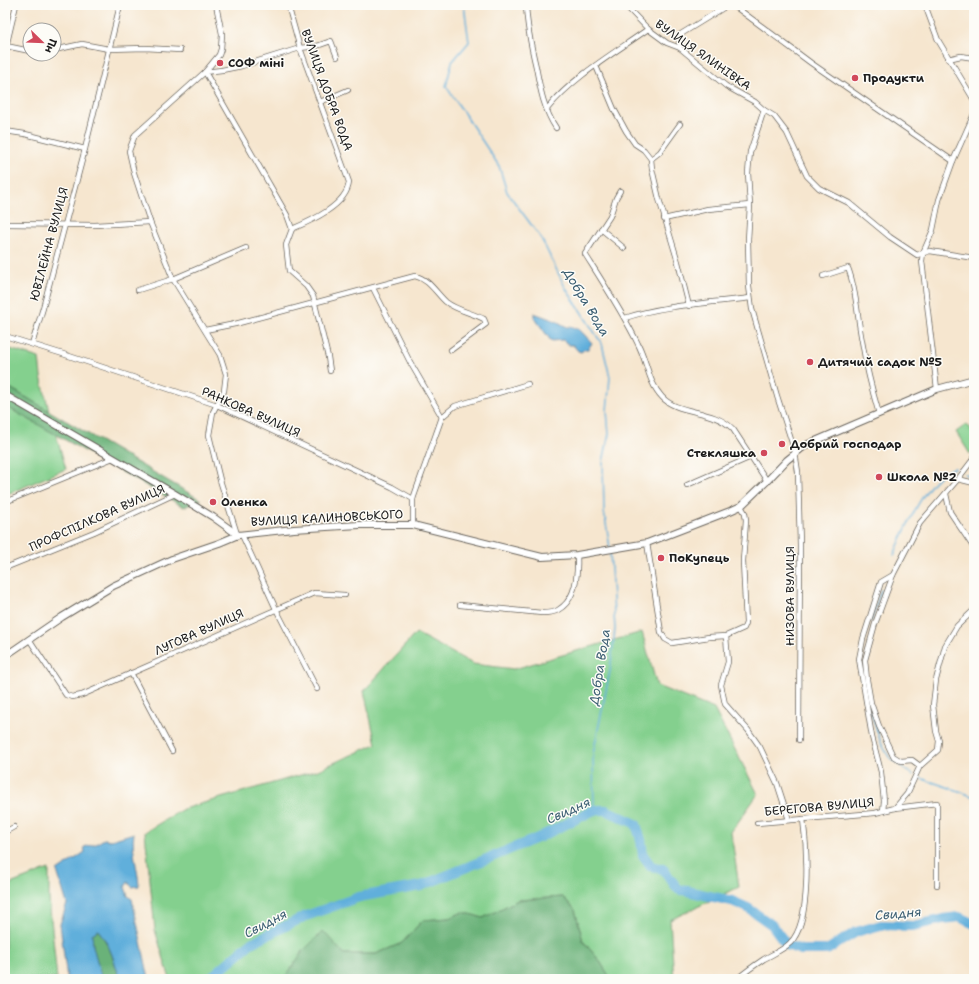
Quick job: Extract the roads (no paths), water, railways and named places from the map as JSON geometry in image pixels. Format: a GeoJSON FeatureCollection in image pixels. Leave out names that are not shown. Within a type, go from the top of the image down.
{"type":"FeatureCollection","features":[{"type":"Feature","properties":{"kind":"main road","name":"ВУЛИЦЯ КАЛИНОВСЬКОГО"},"geometry":{"type":"LineString","coordinates":[[5,656],[28,639],[113,586],[172,559],[240,535],[294,529],[413,525],[542,557],[578,555],[647,543],[740,506],[796,452],[806,445],[936,389],[974,379]]}},
{"type":"Feature","properties":{"kind":"main road"},"geometry":{"type":"LineString","coordinates":[[5,395],[175,494],[240,535]]}},
{"type":"Feature","properties":{"kind":"street"},"geometry":{"type":"LineString","coordinates":[[16,5],[6,48],[22,50]]}},
{"type":"Feature","properties":{"kind":"street","name":"ЮВІЛЕЙНА ВУЛИЦЯ"},"geometry":{"type":"LineString","coordinates":[[32,344],[85,148],[120,5]]}},
{"type":"Feature","properties":{"kind":"street"},"geometry":{"type":"LineString","coordinates":[[216,5],[222,34],[219,55],[205,72],[135,135],[129,151],[134,174],[150,222],[173,279],[220,355],[226,374],[224,391],[213,412],[209,435],[220,480],[240,535],[317,689]]}},
{"type":"Feature","properties":{"kind":"street","name":"ВУЛИЦЯ ДОБРА ВОДА"},"geometry":{"type":"LineString","coordinates":[[288,5],[300,48],[349,182],[349,189],[345,196],[336,204],[312,221],[292,229]]}},
{"type":"Feature","properties":{"kind":"street"},"geometry":{"type":"LineString","coordinates":[[526,5],[531,43],[542,94],[550,119],[556,128]]}},
{"type":"Feature","properties":{"kind":"street","name":"ВУЛИЦЯ ЯЛИНІВКА"},"geometry":{"type":"LineString","coordinates":[[625,5],[648,29],[667,43],[680,48],[726,86],[755,102],[774,116],[787,133],[807,176],[818,188],[848,203],[890,237],[917,255],[930,251],[974,258]]}},
{"type":"Feature","properties":{"kind":"street"},"geometry":{"type":"LineString","coordinates":[[680,48],[679,39],[681,34],[728,5]]}},
{"type":"Feature","properties":{"kind":"street"},"geometry":{"type":"LineString","coordinates":[[733,5],[811,63],[953,161]]}},
{"type":"Feature","properties":{"kind":"street"},"geometry":{"type":"LineString","coordinates":[[925,5],[938,40],[948,59],[974,100]]}},
{"type":"Feature","properties":{"kind":"street"},"geometry":{"type":"LineString","coordinates":[[546,109],[571,85],[648,29]]}},
{"type":"Feature","properties":{"kind":"street"},"geometry":{"type":"LineString","coordinates":[[205,72],[242,66],[300,48],[317,46],[331,41],[337,57]]}},
{"type":"Feature","properties":{"kind":"street"},"geometry":{"type":"LineString","coordinates":[[62,48],[82,44],[109,49],[145,48],[180,50]]}},
{"type":"Feature","properties":{"kind":"street"},"geometry":{"type":"LineString","coordinates":[[948,59],[961,56],[974,58]]}},
{"type":"Feature","properties":{"kind":"street"},"geometry":{"type":"LineString","coordinates":[[596,66],[614,109],[626,131],[635,144],[644,150],[651,160],[664,219],[678,262],[689,306]]}},
{"type":"Feature","properties":{"kind":"street"},"geometry":{"type":"LineString","coordinates":[[205,72],[287,215],[292,229],[286,245],[289,271],[306,286],[313,296],[330,371]]}},
{"type":"Feature","properties":{"kind":"street"},"geometry":{"type":"LineString","coordinates":[[320,102],[348,90]]}},
{"type":"Feature","properties":{"kind":"street","name":"НИЗОВА ВУЛИЦЯ"},"geometry":{"type":"LineString","coordinates":[[764,110],[750,152],[748,173],[750,205],[748,240],[750,298],[777,396],[796,452],[800,545],[799,740]]}},
{"type":"Feature","properties":{"kind":"street"},"geometry":{"type":"LineString","coordinates":[[936,389],[922,261],[923,253],[933,230],[939,200],[953,161],[974,114]]}},
{"type":"Feature","properties":{"kind":"street"},"geometry":{"type":"LineString","coordinates":[[651,160],[660,152],[680,124]]}},
{"type":"Feature","properties":{"kind":"street"},"geometry":{"type":"LineString","coordinates":[[5,131],[25,134],[85,148]]}},
{"type":"Feature","properties":{"kind":"street"},"geometry":{"type":"LineString","coordinates":[[620,191],[610,216],[585,254],[625,318],[643,354],[651,380],[662,397],[672,405],[714,416],[728,424],[733,429],[767,481]]}},
{"type":"Feature","properties":{"kind":"street"},"geometry":{"type":"LineString","coordinates":[[664,219],[708,209],[750,205]]}},
{"type":"Feature","properties":{"kind":"street"},"geometry":{"type":"LineString","coordinates":[[5,224],[65,225],[150,222]]}},
{"type":"Feature","properties":{"kind":"street"},"geometry":{"type":"LineString","coordinates":[[601,229],[624,248]]}},
{"type":"Feature","properties":{"kind":"street"},"geometry":{"type":"LineString","coordinates":[[138,290],[173,279],[246,248]]}},
{"type":"Feature","properties":{"kind":"street"},"geometry":{"type":"LineString","coordinates":[[823,276],[848,268],[853,280],[862,341],[872,390],[879,414]]}},
{"type":"Feature","properties":{"kind":"street"},"geometry":{"type":"LineString","coordinates":[[205,330],[315,304],[409,277],[420,277],[434,288],[447,303],[484,319],[486,324],[451,350]]}},
{"type":"Feature","properties":{"kind":"street"},"geometry":{"type":"LineString","coordinates":[[373,288],[410,362],[442,417]]}},
{"type":"Feature","properties":{"kind":"street"},"geometry":{"type":"LineString","coordinates":[[625,318],[638,314],[750,298]]}},
{"type":"Feature","properties":{"kind":"street","name":"РАНКОВА ВУЛИЦЯ"},"geometry":{"type":"LineString","coordinates":[[5,336],[217,405],[392,487],[413,499]]}},
{"type":"Feature","properties":{"kind":"street"},"geometry":{"type":"LineString","coordinates":[[413,525],[413,499],[442,417],[455,406],[528,384]]}},
{"type":"Feature","properties":{"kind":"street"},"geometry":{"type":"LineString","coordinates":[[687,485],[752,457]]}},
{"type":"Feature","properties":{"kind":"street"},"geometry":{"type":"LineString","coordinates":[[5,502],[113,458]]}},
{"type":"Feature","properties":{"kind":"street","name":"БЕРЕГОВА ВУЛИЦЯ"},"geometry":{"type":"LineString","coordinates":[[920,766],[912,760],[901,761],[893,756],[879,726],[871,703],[866,680],[866,660],[875,624],[893,575],[920,523],[946,494],[974,458]]}},
{"type":"Feature","properties":{"kind":"street"},"geometry":{"type":"LineString","coordinates":[[970,463],[974,469]]}},
{"type":"Feature","properties":{"kind":"street"},"geometry":{"type":"LineString","coordinates":[[958,479],[974,484]]}},
{"type":"Feature","properties":{"kind":"street","name":"ПРОФСПІЛКОВА ВУЛИЦЯ"},"geometry":{"type":"LineString","coordinates":[[5,568],[94,532],[175,494]]}},
{"type":"Feature","properties":{"kind":"street"},"geometry":{"type":"LineString","coordinates":[[946,494],[950,512],[974,548]]}},
{"type":"Feature","properties":{"kind":"street"},"geometry":{"type":"LineString","coordinates":[[647,543],[661,632],[665,639],[672,643],[726,636],[744,628],[746,623],[743,561],[746,520],[745,513],[740,506]]}},
{"type":"Feature","properties":{"kind":"street"},"geometry":{"type":"LineString","coordinates":[[460,605],[542,613],[558,610],[567,603],[572,593],[578,571],[578,555]]}},
{"type":"Feature","properties":{"kind":"street","name":"БЕРЕГОВА ВУЛИЦЯ"},"geometry":{"type":"LineString","coordinates":[[883,811],[884,801],[881,772],[872,737],[859,659],[863,639],[881,582],[893,575]]}},
{"type":"Feature","properties":{"kind":"street","name":"ЛУГОВА ВУЛИЦЯ"},"geometry":{"type":"LineString","coordinates":[[28,639],[66,695],[72,697],[82,695],[314,593],[345,595]]}},
{"type":"Feature","properties":{"kind":"street"},"geometry":{"type":"LineString","coordinates":[[895,808],[907,794],[920,766],[938,750],[940,741],[936,731],[932,705],[936,680],[945,646],[957,626],[974,610]]}},
{"type":"Feature","properties":{"kind":"street"},"geometry":{"type":"LineString","coordinates":[[726,636],[728,662],[721,685],[725,704],[748,730],[760,747],[777,783],[789,820]]}},
{"type":"Feature","properties":{"kind":"street"},"geometry":{"type":"LineString","coordinates":[[131,673],[172,751]]}},
{"type":"Feature","properties":{"kind":"street","name":"БЕРЕГОВА ВУЛИЦЯ"},"geometry":{"type":"LineString","coordinates":[[863,687],[866,680]]}},
{"type":"Feature","properties":{"kind":"street","name":"БЕРЕГОВА ВУЛИЦЯ"},"geometry":{"type":"LineString","coordinates":[[757,823],[876,813],[895,808],[937,803],[937,886]]}},
{"type":"Feature","properties":{"kind":"street"},"geometry":{"type":"LineString","coordinates":[[737,979],[756,964],[785,948],[792,942],[798,931],[805,897],[807,856],[803,819]]}},
{"type":"Feature","properties":{"kind":"street"},"geometry":{"type":"LineString","coordinates":[[5,832],[14,827]]}},
{"type":"Feature","properties":{"kind":"water"},"geometry":{"type":"Polygon","coordinates":[[[534,313],[556,321],[567,327],[573,327],[580,330],[592,343],[588,349],[581,352],[578,351],[573,345],[569,345],[563,340],[551,341],[534,317],[534,313]]]}},
{"type":"Feature","properties":{"kind":"water"},"geometry":{"type":"Polygon","coordinates":[[[134,833],[133,846],[139,886],[132,887],[128,882],[125,887],[128,896],[132,899],[149,979],[120,979],[109,947],[98,930],[92,934],[93,946],[102,979],[67,979],[60,924],[67,904],[57,871],[85,852],[84,847],[96,844],[104,839],[111,840],[134,833]]]}},
{"type":"Feature","properties":{"kind":"waterway","name":"Добра Вода"},"geometry":{"type":"LineString","coordinates":[[464,5],[469,42],[452,62],[446,86],[499,166],[507,192],[541,238],[565,287],[602,344],[610,377],[607,411],[609,434],[603,462],[604,511],[610,548]]}},
{"type":"Feature","properties":{"kind":"waterway"},"geometry":{"type":"LineString","coordinates":[[894,555],[904,532],[926,491],[935,480],[945,472],[955,468]]}},
{"type":"Feature","properties":{"kind":"waterway"},"geometry":{"type":"LineString","coordinates":[[965,474],[974,477]]}},
{"type":"Feature","properties":{"kind":"waterway","name":"Добра Вода"},"geometry":{"type":"LineString","coordinates":[[594,810],[593,754],[610,671],[615,629],[610,552]]}},
{"type":"Feature","properties":{"kind":"waterway"},"geometry":{"type":"LineString","coordinates":[[871,621],[881,590]]}},
{"type":"Feature","properties":{"kind":"waterway"},"geometry":{"type":"LineString","coordinates":[[869,706],[881,743],[889,757],[913,775]]}},
{"type":"Feature","properties":{"kind":"waterway"},"geometry":{"type":"LineString","coordinates":[[920,778],[974,797]]}},
{"type":"Feature","properties":{"kind":"waterway","name":"Свидня"},"geometry":{"type":"LineString","coordinates":[[209,979],[251,943],[306,916],[359,897],[421,886],[540,837],[594,810],[606,810],[636,824],[641,840],[643,855],[651,866],[663,869],[678,889],[732,901],[748,908],[772,925],[787,945],[801,950],[827,950],[856,932],[881,925],[913,926],[959,917],[974,924]]}},
{"type":"Feature","properties":{"kind":"place","name":"СОФ міні"},"geometry":{"type":"Point","coordinates":[220,63]}},
{"type":"Feature","properties":{"kind":"place","name":"Продукти"},"geometry":{"type":"Point","coordinates":[855,78]}},
{"type":"Feature","properties":{"kind":"place","name":"Дитячий садок №5"},"geometry":{"type":"Point","coordinates":[810,362]}},
{"type":"Feature","properties":{"kind":"place","name":"Добрий господар"},"geometry":{"type":"Point","coordinates":[782,444]}},
{"type":"Feature","properties":{"kind":"place","name":"Стекляшка"},"geometry":{"type":"Point","coordinates":[764,453]}},
{"type":"Feature","properties":{"kind":"place","name":"Школа №2"},"geometry":{"type":"Point","coordinates":[879,477]}},
{"type":"Feature","properties":{"kind":"place","name":"Оленка"},"geometry":{"type":"Point","coordinates":[213,502]}},
{"type":"Feature","properties":{"kind":"place","name":"ПоКупець"},"geometry":{"type":"Point","coordinates":[661,558]}}]}
